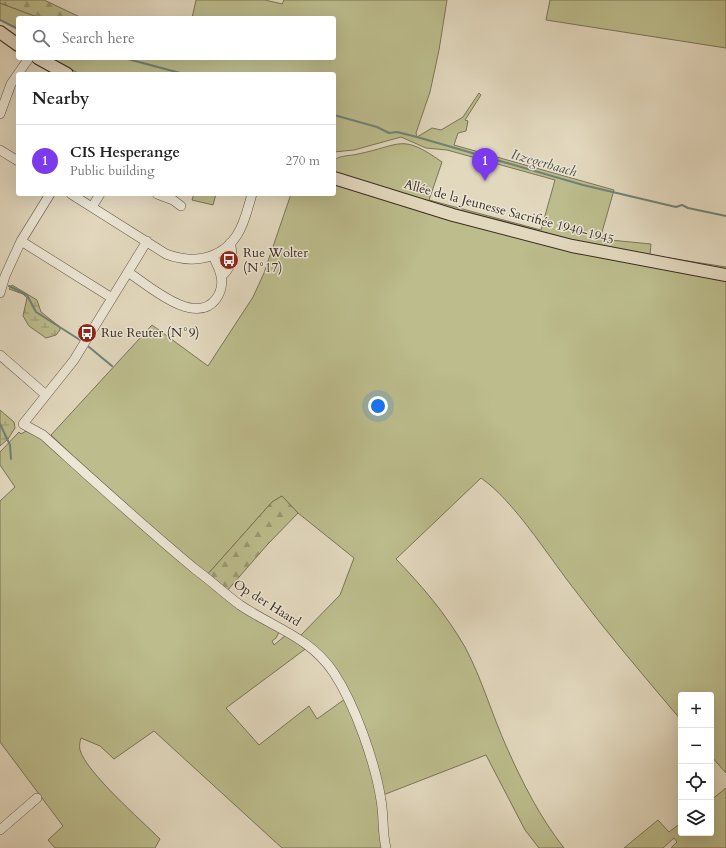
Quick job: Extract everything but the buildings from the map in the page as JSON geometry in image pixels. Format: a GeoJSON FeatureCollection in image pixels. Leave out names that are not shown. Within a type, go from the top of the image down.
{"type":"FeatureCollection","features":[{"type":"Feature","properties":{"kind":"main road"},"geometry":{"type":"LineString","coordinates":[[0,32],[16,44]]}},
{"type":"Feature","properties":{"kind":"main road"},"geometry":{"type":"LineString","coordinates":[[42,60],[63,72]]}},
{"type":"Feature","properties":{"kind":"main road","name":"Allée de la Jeunesse Sacrifiée 1940-1945"},"geometry":{"type":"LineString","coordinates":[[336,179],[453,215],[572,246],[726,275]]}},
{"type":"Feature","properties":{"kind":"street"},"geometry":{"type":"LineString","coordinates":[[19,72],[28,60]]}},
{"type":"Feature","properties":{"kind":"street"},"geometry":{"type":"LineString","coordinates":[[0,114],[11,84],[16,77]]}},
{"type":"Feature","properties":{"kind":"street"},"geometry":{"type":"LineString","coordinates":[[0,150],[16,160]]}},
{"type":"Feature","properties":{"kind":"street"},"geometry":{"type":"LineString","coordinates":[[0,294],[5,276],[21,241],[49,196]]}},
{"type":"Feature","properties":{"kind":"street"},"geometry":{"type":"LineString","coordinates":[[74,196],[166,254],[181,258],[198,259],[213,256],[230,243],[242,225],[251,196]]}},
{"type":"Feature","properties":{"kind":"street"},"geometry":{"type":"LineString","coordinates":[[92,207],[99,196]]}},
{"type":"Feature","properties":{"kind":"street"},"geometry":{"type":"LineString","coordinates":[[162,196],[173,200],[181,206]]}},
{"type":"Feature","properties":{"kind":"street"},"geometry":{"type":"LineString","coordinates":[[21,241],[112,298]]}},
{"type":"Feature","properties":{"kind":"street"},"geometry":{"type":"LineString","coordinates":[[0,355],[46,395],[74,360],[146,241]]}},
{"type":"Feature","properties":{"kind":"street"},"geometry":{"type":"LineString","coordinates":[[222,276],[231,262],[233,252],[230,243]]}},
{"type":"Feature","properties":{"kind":"street"},"geometry":{"type":"LineString","coordinates":[[128,272],[185,308],[201,309],[211,304],[219,294],[222,286],[222,276],[213,256]]}},
{"type":"Feature","properties":{"kind":"street","name":"Op der Haard"},"geometry":{"type":"LineString","coordinates":[[46,395],[23,424],[43,435],[156,537],[240,605],[307,643],[321,656],[342,687],[363,735],[375,770],[381,801],[386,848]]}},
{"type":"Feature","properties":{"kind":"street"},"geometry":{"type":"LineString","coordinates":[[2,826],[37,798]]}},
{"type":"Feature","properties":{"kind":"green space"},"geometry":{"type":"Polygon","coordinates":[[[0,0],[44,0],[78,16],[35,16],[0,3],[0,0]]]}},
{"type":"Feature","properties":{"kind":"green space"},"geometry":{"type":"Polygon","coordinates":[[[196,0],[265,0],[282,4],[284,0],[447,0],[439,50],[430,92],[416,133],[417,137],[432,128],[441,130],[463,117],[479,93],[481,95],[465,120],[468,121],[466,131],[458,133],[454,145],[614,190],[600,239],[651,244],[650,255],[726,267],[726,773],[714,759],[714,692],[678,692],[678,716],[598,620],[517,513],[481,478],[396,559],[433,601],[450,623],[465,647],[477,672],[519,774],[532,800],[564,848],[539,848],[525,830],[486,755],[383,795],[346,692],[300,636],[340,595],[354,558],[298,513],[282,496],[272,502],[207,575],[165,541],[122,500],[119,500],[51,435],[152,325],[208,366],[253,297],[264,273],[290,196],[336,196],[337,158],[373,151],[393,145],[409,144],[418,147],[442,162],[429,200],[541,230],[555,180],[447,150],[426,148],[401,137],[354,150],[336,152],[336,72],[76,72],[54,60],[336,60],[336,16],[192,16],[196,0]]]}},
{"type":"Feature","properties":{"kind":"green space"},"geometry":{"type":"Polygon","coordinates":[[[550,0],[726,0],[726,48],[546,20],[550,0]]]}},
{"type":"Feature","properties":{"kind":"green space"},"geometry":{"type":"Polygon","coordinates":[[[0,3],[35,16],[16,16],[16,28],[0,20],[0,3]]]}},
{"type":"Feature","properties":{"kind":"green space"},"geometry":{"type":"Polygon","coordinates":[[[193,196],[215,196],[213,205],[192,200],[193,196]]]}},
{"type":"Feature","properties":{"kind":"green space"},"geometry":{"type":"Polygon","coordinates":[[[12,285],[37,300],[41,312],[60,327],[60,330],[56,335],[46,338],[29,326],[23,316],[27,298],[23,294],[9,289],[12,285]]]}},
{"type":"Feature","properties":{"kind":"green space"},"geometry":{"type":"Polygon","coordinates":[[[0,410],[14,422],[15,428],[8,439],[0,446],[0,410]]]}},
{"type":"Feature","properties":{"kind":"green space"},"geometry":{"type":"Polygon","coordinates":[[[26,431],[43,439],[279,632],[276,638],[272,641],[274,645],[286,635],[308,647],[226,708],[259,745],[309,706],[317,719],[345,699],[375,777],[385,848],[282,848],[154,731],[114,759],[100,746],[81,738],[80,750],[92,771],[128,809],[160,839],[155,848],[55,848],[48,840],[63,826],[0,742],[0,501],[15,487],[0,465],[0,452],[19,432],[21,434],[26,431]]]}},
{"type":"Feature","properties":{"kind":"green space"},"geometry":{"type":"Polygon","coordinates":[[[282,496],[298,513],[267,545],[226,592],[207,575],[272,502],[282,496]]]}},
{"type":"Feature","properties":{"kind":"green space"},"geometry":{"type":"Polygon","coordinates":[[[726,788],[726,848],[671,848],[677,842],[674,838],[663,848],[624,848],[658,820],[669,832],[678,825],[678,836],[714,836],[714,798],[726,788]]]}},
{"type":"Feature","properties":{"kind":"waterway","name":"Itzegerbaach"},"geometry":{"type":"LineString","coordinates":[[0,20],[16,28]]}},
{"type":"Feature","properties":{"kind":"waterway","name":"Itzegerbaach"},"geometry":{"type":"LineString","coordinates":[[132,60],[176,72]]}},
{"type":"Feature","properties":{"kind":"waterway","name":"Itzegerbaach"},"geometry":{"type":"LineString","coordinates":[[336,116],[377,127],[389,133],[397,132],[417,137],[583,185],[676,207],[682,205],[688,208],[726,216]]}},
{"type":"Feature","properties":{"kind":"waterway"},"geometry":{"type":"LineString","coordinates":[[9,286],[27,295],[36,312],[80,340]]}},
{"type":"Feature","properties":{"kind":"waterway"},"geometry":{"type":"LineString","coordinates":[[89,347],[112,366]]}},
{"type":"Feature","properties":{"kind":"waterway"},"geometry":{"type":"LineString","coordinates":[[0,424],[10,445],[11,459]]}},
{"type":"Feature","properties":{"kind":"place","name":"CIS Hesperange"},"geometry":{"type":"Point","coordinates":[485,181]}},
{"type":"Feature","properties":{"kind":"place","name":"Rue Wolter (N°17)"},"geometry":{"type":"Point","coordinates":[229,260]}},
{"type":"Feature","properties":{"kind":"place","name":"Rue Reuter (N°9)"},"geometry":{"type":"Point","coordinates":[87,333]}}]}
